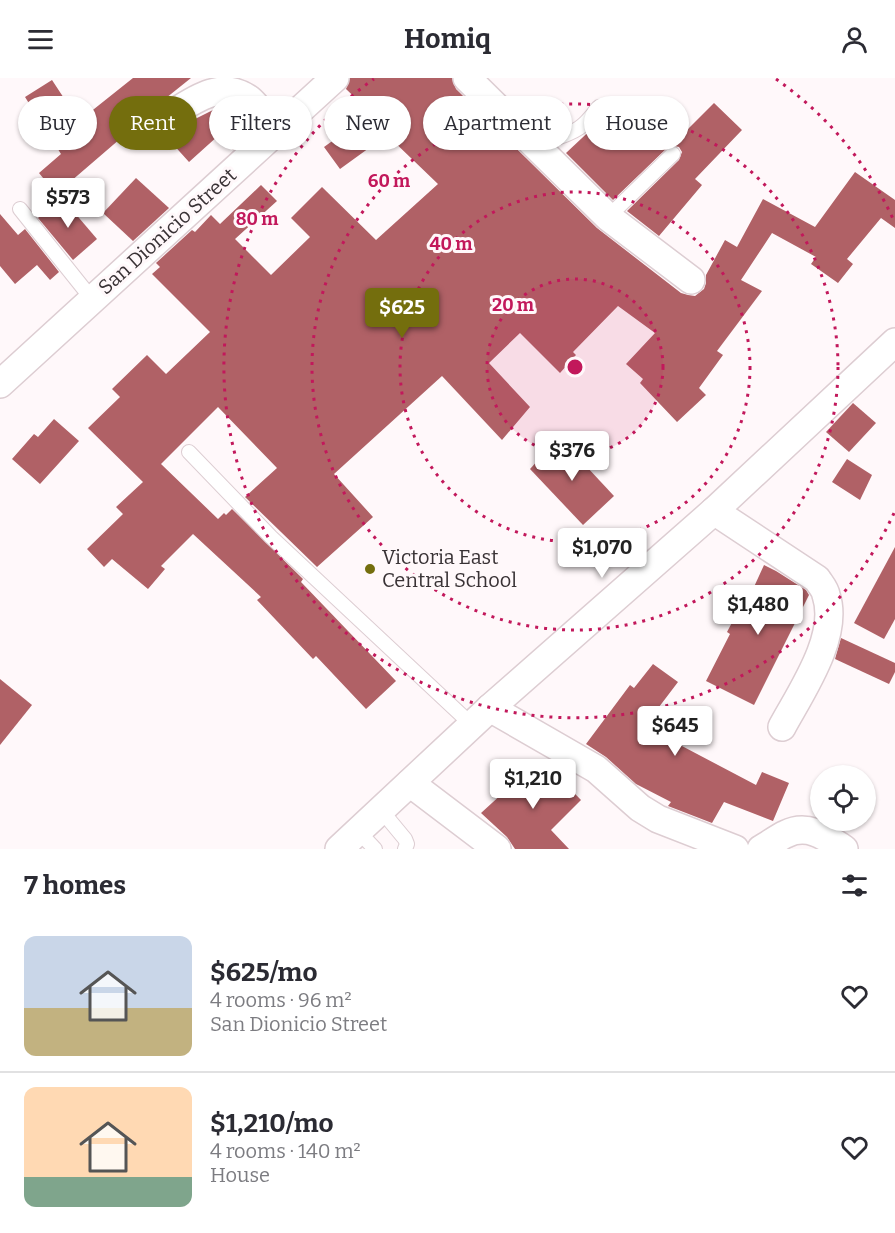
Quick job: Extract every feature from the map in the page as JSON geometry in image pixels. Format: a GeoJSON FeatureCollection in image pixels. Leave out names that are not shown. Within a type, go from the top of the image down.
{"type":"FeatureCollection","features":[{"type":"Feature","properties":{"kind":"street","name":"San Dionicio Street"},"geometry":{"type":"LineString","coordinates":[[312,99],[335,78]]}},
{"type":"Feature","properties":{"kind":"street"},"geometry":{"type":"LineString","coordinates":[[467,78],[485,96]]}},
{"type":"Feature","properties":{"kind":"street"},"geometry":{"type":"LineString","coordinates":[[197,98],[219,90],[235,91],[244,96]]}},
{"type":"Feature","properties":{"kind":"street","name":"San Dionicio Street"},"geometry":{"type":"LineString","coordinates":[[0,384],[257,150]]}},
{"type":"Feature","properties":{"kind":"street"},"geometry":{"type":"LineString","coordinates":[[539,150],[608,217],[691,280]]}},
{"type":"Feature","properties":{"kind":"street"},"geometry":{"type":"LineString","coordinates":[[357,843],[381,810],[481,717],[714,511],[895,342]]}},
{"type":"Feature","properties":{"kind":"street"},"geometry":{"type":"LineString","coordinates":[[714,511],[817,579],[827,595],[829,623],[823,649],[782,728]]}},
{"type":"Feature","properties":{"kind":"street"},"geometry":{"type":"LineString","coordinates":[[481,717],[596,769],[639,808],[658,819],[735,849]]}},
{"type":"Feature","properties":{"kind":"street"},"geometry":{"type":"LineString","coordinates":[[410,783],[497,849]]}},
{"type":"Feature","properties":{"kind":"street"},"geometry":{"type":"LineString","coordinates":[[761,849],[787,833],[798,830],[818,832],[844,849]]}},
{"type":"Feature","properties":{"kind":"lane"},"geometry":{"type":"LineString","coordinates":[[572,133],[584,124]]}},
{"type":"Feature","properties":{"kind":"lane"},"geometry":{"type":"LineString","coordinates":[[608,217],[673,154]]}},
{"type":"Feature","properties":{"kind":"lane"},"geometry":{"type":"LineString","coordinates":[[20,209],[92,299]]}},
{"type":"Feature","properties":{"kind":"lane"},"geometry":{"type":"LineString","coordinates":[[189,452],[271,537],[481,717]]}},
{"type":"Feature","properties":{"kind":"lane"},"geometry":{"type":"LineString","coordinates":[[381,810],[405,838],[407,844],[405,849]]}},
{"type":"Feature","properties":{"kind":"building"},"geometry":{"type":"Polygon","coordinates":[[[133,78],[191,78],[168,96],[110,96],[133,78]]]}},
{"type":"Feature","properties":{"kind":"building"},"geometry":{"type":"Polygon","coordinates":[[[350,78],[452,78],[456,89],[463,96],[423,96],[423,150],[518,150],[597,228],[681,293],[688,295],[695,296],[704,289],[706,275],[725,240],[737,247],[763,199],[815,227],[855,172],[895,200],[895,228],[881,218],[847,259],[853,264],[838,283],[811,264],[816,257],[772,233],[741,280],[762,291],[717,351],[723,355],[699,388],[706,395],[677,422],[640,383],[643,379],[626,364],[655,333],[618,306],[573,352],[576,355],[560,373],[520,333],[489,363],[530,407],[502,440],[442,376],[334,474],[373,517],[317,567],[245,497],[277,468],[218,407],[161,464],[218,519],[232,509],[303,579],[301,582],[396,681],[366,709],[316,656],[313,659],[257,600],[261,597],[193,534],[161,566],[165,569],[148,589],[112,559],[104,567],[87,549],[123,514],[116,507],[143,482],[88,428],[120,397],[112,389],[147,355],[166,374],[210,332],[152,274],[160,267],[156,263],[192,230],[195,232],[211,215],[220,224],[261,185],[277,201],[235,239],[271,275],[310,237],[291,218],[322,187],[376,240],[438,184],[403,150],[411,150],[411,96],[353,96],[346,89],[350,78]]]}},
{"type":"Feature","properties":{"kind":"building"},"geometry":{"type":"Polygon","coordinates":[[[52,80],[63,96],[27,96],[52,80]]]}},
{"type":"Feature","properties":{"kind":"building"},"geometry":{"type":"Polygon","coordinates":[[[109,97],[109,148],[56,194],[39,173],[61,154],[58,150],[97,150],[97,107],[109,97]]]}},
{"type":"Feature","properties":{"kind":"building"},"geometry":{"type":"Polygon","coordinates":[[[714,103],[742,130],[695,179],[702,185],[659,236],[627,211],[679,160],[681,150],[689,150],[689,128],[714,103]]]}},
{"type":"Feature","properties":{"kind":"building"},"geometry":{"type":"Polygon","coordinates":[[[209,112],[209,144],[189,162],[178,150],[197,150],[197,118],[209,112]]]}},
{"type":"Feature","properties":{"kind":"building"},"geometry":{"type":"Polygon","coordinates":[[[584,136],[584,150],[665,150],[613,200],[566,153],[572,150],[584,136]]]}},
{"type":"Feature","properties":{"kind":"building"},"geometry":{"type":"Polygon","coordinates":[[[326,150],[366,150],[340,169],[326,150]]]}},
{"type":"Feature","properties":{"kind":"building"},"geometry":{"type":"Polygon","coordinates":[[[136,178],[169,208],[133,241],[103,213],[136,178]]]}},
{"type":"Feature","properties":{"kind":"building"},"geometry":{"type":"Polygon","coordinates":[[[62,198],[97,239],[73,260],[38,218],[62,198]]]}},
{"type":"Feature","properties":{"kind":"building"},"geometry":{"type":"Polygon","coordinates":[[[0,214],[18,235],[25,229],[59,272],[50,280],[37,265],[15,284],[0,266],[0,214]]]}},
{"type":"Feature","properties":{"kind":"building"},"geometry":{"type":"Polygon","coordinates":[[[853,403],[876,423],[849,452],[826,432],[853,403]]]}},
{"type":"Feature","properties":{"kind":"building"},"geometry":{"type":"Polygon","coordinates":[[[54,419],[79,441],[40,484],[12,459],[34,434],[38,437],[54,419]]]}},
{"type":"Feature","properties":{"kind":"building"},"geometry":{"type":"Polygon","coordinates":[[[559,437],[614,496],[583,525],[530,469],[559,437]]]}},
{"type":"Feature","properties":{"kind":"building"},"geometry":{"type":"Polygon","coordinates":[[[847,459],[872,475],[860,500],[832,482],[847,459]]]}},
{"type":"Feature","properties":{"kind":"building"},"geometry":{"type":"Polygon","coordinates":[[[895,547],[895,619],[884,639],[854,623],[895,547]]]}},
{"type":"Feature","properties":{"kind":"building"},"geometry":{"type":"Polygon","coordinates":[[[764,565],[806,590],[809,595],[754,705],[706,681],[730,634],[727,632],[745,598],[748,600],[764,565]]]}},
{"type":"Feature","properties":{"kind":"building"},"geometry":{"type":"Polygon","coordinates":[[[841,638],[895,663],[895,672],[889,684],[835,659],[841,638]]]}},
{"type":"Feature","properties":{"kind":"building"},"geometry":{"type":"Polygon","coordinates":[[[653,664],[678,682],[659,707],[691,726],[680,745],[756,785],[762,772],[789,783],[773,821],[724,802],[712,823],[668,806],[671,802],[636,784],[606,757],[586,744],[630,685],[634,688],[653,664]]]}},
{"type":"Feature","properties":{"kind":"building"},"geometry":{"type":"Polygon","coordinates":[[[0,679],[32,705],[0,745],[0,679]]]}},
{"type":"Feature","properties":{"kind":"building"},"geometry":{"type":"Polygon","coordinates":[[[542,760],[581,800],[551,830],[569,849],[515,849],[507,837],[481,813],[504,792],[507,795],[542,760]]]}},
{"type":"Feature","properties":{"kind":"place","name":"Victoria East Central School"},"geometry":{"type":"Point","coordinates":[370,569]}}]}
